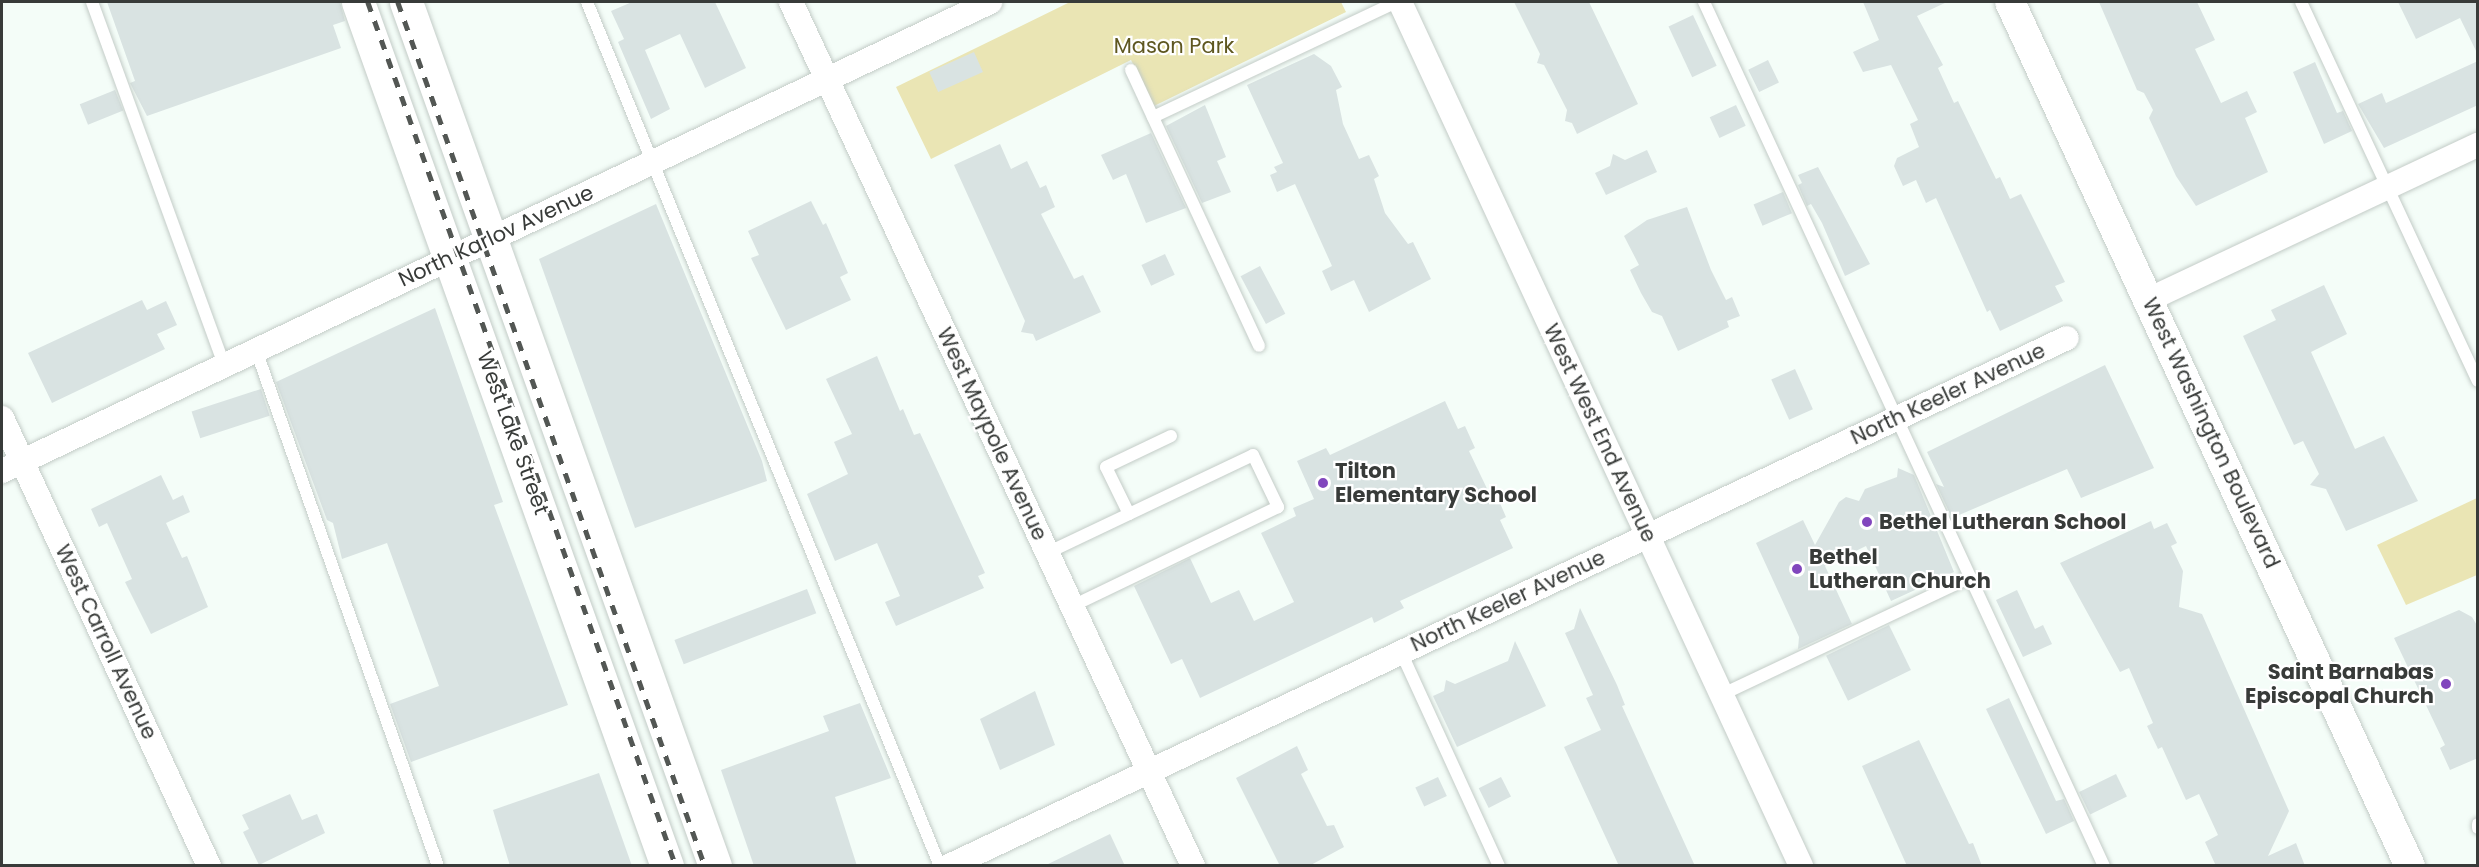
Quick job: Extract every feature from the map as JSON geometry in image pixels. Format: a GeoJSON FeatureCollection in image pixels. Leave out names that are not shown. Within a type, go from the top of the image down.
{"type":"FeatureCollection","features":[{"type":"Feature","properties":{"kind":"main road","name":"West Lake Street"},"geometry":{"type":"LineString","coordinates":[[358,2],[470,248],[715,866]]}},
{"type":"Feature","properties":{"kind":"main road","name":"West Lake Street"},"geometry":{"type":"LineString","coordinates":[[383,2],[691,866]]}},
{"type":"Feature","properties":{"kind":"main road","name":"West Lake Street"},"geometry":{"type":"LineString","coordinates":[[406,2],[470,248],[667,866]]}},
{"type":"Feature","properties":{"kind":"street","name":"West Maypole Avenue"},"geometry":{"type":"LineString","coordinates":[[791,2],[1193,866]]}},
{"type":"Feature","properties":{"kind":"street","name":"North Karlov Avenue"},"geometry":{"type":"LineString","coordinates":[[12,466],[990,2]]}},
{"type":"Feature","properties":{"kind":"street","name":"West West End Avenue"},"geometry":{"type":"LineString","coordinates":[[1398,2],[1801,866]]}},
{"type":"Feature","properties":{"kind":"street","name":"West Washington Boulevard"},"geometry":{"type":"LineString","coordinates":[[2010,2],[2150,299],[2410,866]]}},
{"type":"Feature","properties":{"kind":"street"},"geometry":{"type":"LineString","coordinates":[[2150,299],[2478,145]]}},
{"type":"Feature","properties":{"kind":"street","name":"North Keeler Avenue"},"geometry":{"type":"LineString","coordinates":[[949,866],[2067,338]]}},
{"type":"Feature","properties":{"kind":"street","name":"West Carroll Avenue"},"geometry":{"type":"LineString","coordinates":[[2,418],[12,466],[210,866]]}},
{"type":"Feature","properties":{"kind":"lane"},"geometry":{"type":"LineString","coordinates":[[92,2],[224,365]]}},
{"type":"Feature","properties":{"kind":"lane"},"geometry":{"type":"LineString","coordinates":[[587,2],[940,866]]}},
{"type":"Feature","properties":{"kind":"lane"},"geometry":{"type":"LineString","coordinates":[[1153,117],[1398,2]]}},
{"type":"Feature","properties":{"kind":"lane"},"geometry":{"type":"LineString","coordinates":[[1704,2],[2104,866]]}},
{"type":"Feature","properties":{"kind":"lane"},"geometry":{"type":"LineString","coordinates":[[2301,2],[2478,381]]}},
{"type":"Feature","properties":{"kind":"lane"},"geometry":{"type":"LineString","coordinates":[[1131,70],[1259,346]]}},
{"type":"Feature","properties":{"kind":"lane"},"geometry":{"type":"LineString","coordinates":[[256,350],[438,866]]}},
{"type":"Feature","properties":{"kind":"lane"},"geometry":{"type":"LineString","coordinates":[[1129,514],[1106,467],[1172,436]]}},
{"type":"Feature","properties":{"kind":"lane"},"geometry":{"type":"LineString","coordinates":[[1047,553],[1253,455],[1278,507],[1072,606]]}},
{"type":"Feature","properties":{"kind":"lane"},"geometry":{"type":"LineString","coordinates":[[1721,694],[1971,578]]}},
{"type":"Feature","properties":{"kind":"lane"},"geometry":{"type":"LineString","coordinates":[[1401,652],[1499,866]]}},
{"type":"Feature","properties":{"kind":"green space","name":"Mason Park"},"geometry":{"type":"Polygon","coordinates":[[[1070,2],[1341,2],[1346,12],[1154,106],[1131,60],[931,159],[896,87],[1070,2]]]}},
{"type":"Feature","properties":{"kind":"green space"},"geometry":{"type":"Polygon","coordinates":[[[2477,498],[2477,575],[2406,605],[2377,545],[2477,498]]]}},
{"type":"Feature","properties":{"kind":"building"},"geometry":{"type":"Polygon","coordinates":[[[107,2],[340,2],[345,21],[333,25],[341,48],[147,116],[130,83],[135,81],[107,2]]]}},
{"type":"Feature","properties":{"kind":"building"},"geometry":{"type":"Polygon","coordinates":[[[632,2],[715,2],[746,68],[705,88],[680,34],[645,50],[670,109],[651,119],[618,42],[624,39],[611,11],[632,2]]]}},
{"type":"Feature","properties":{"kind":"building"},"geometry":{"type":"Polygon","coordinates":[[[1514,2],[1589,2],[1638,104],[1577,134],[1572,123],[1565,121],[1567,110],[1544,65],[1537,63],[1540,54],[1514,2]]]}},
{"type":"Feature","properties":{"kind":"building"},"geometry":{"type":"Polygon","coordinates":[[[1863,2],[1947,2],[1917,16],[1943,65],[1938,68],[1954,103],[1958,101],[1996,179],[2000,177],[2010,199],[2021,194],[2065,282],[2055,286],[2063,301],[2000,331],[1990,310],[1987,312],[1936,198],[1926,203],[1916,180],[1903,186],[1894,166],[1897,158],[1919,147],[1910,124],[1918,120],[1891,65],[1863,72],[1853,52],[1879,40],[1863,2]]]}},
{"type":"Feature","properties":{"kind":"building"},"geometry":{"type":"Polygon","coordinates":[[[2099,2],[2197,2],[2215,40],[2195,49],[2221,103],[2247,91],[2257,112],[2245,118],[2268,172],[2196,206],[2176,176],[2149,118],[2153,110],[2144,93],[2137,90],[2099,2]]]}},
{"type":"Feature","properties":{"kind":"building"},"geometry":{"type":"Polygon","coordinates":[[[2398,2],[2478,2],[2478,55],[2460,18],[2416,39],[2398,2]]]}},
{"type":"Feature","properties":{"kind":"building"},"geometry":{"type":"Polygon","coordinates":[[[1693,15],[1717,66],[1692,77],[1669,26],[1693,15]]]}},
{"type":"Feature","properties":{"kind":"building"},"geometry":{"type":"Polygon","coordinates":[[[974,52],[983,72],[938,92],[929,72],[974,52]]]}},
{"type":"Feature","properties":{"kind":"building"},"geometry":{"type":"Polygon","coordinates":[[[1314,54],[1331,66],[1342,87],[1336,90],[1343,124],[1359,159],[1369,155],[1379,176],[1374,179],[1385,213],[1408,244],[1413,242],[1431,279],[1369,312],[1354,280],[1331,291],[1322,271],[1332,266],[1295,184],[1277,192],[1270,175],[1277,172],[1274,167],[1283,163],[1247,85],[1314,54]]]}},
{"type":"Feature","properties":{"kind":"building"},"geometry":{"type":"Polygon","coordinates":[[[1768,60],[1779,82],[1759,92],[1748,70],[1768,60]]]}},
{"type":"Feature","properties":{"kind":"building"},"geometry":{"type":"Polygon","coordinates":[[[2478,61],[2478,105],[2384,148],[2358,104],[2382,93],[2386,103],[2478,61]]]}},
{"type":"Feature","properties":{"kind":"building"},"geometry":{"type":"Polygon","coordinates":[[[2315,62],[2337,113],[2343,111],[2352,131],[2324,144],[2293,72],[2315,62]]]}},
{"type":"Feature","properties":{"kind":"building"},"geometry":{"type":"Polygon","coordinates":[[[115,90],[123,110],[88,125],[80,104],[115,90]]]}},
{"type":"Feature","properties":{"kind":"building"},"geometry":{"type":"Polygon","coordinates":[[[1205,105],[1226,157],[1217,161],[1231,192],[1202,203],[1166,126],[1205,105]]]}},
{"type":"Feature","properties":{"kind":"building"},"geometry":{"type":"Polygon","coordinates":[[[1736,105],[1746,126],[1719,138],[1710,117],[1736,105]]]}},
{"type":"Feature","properties":{"kind":"building"},"geometry":{"type":"Polygon","coordinates":[[[1151,133],[1186,208],[1146,223],[1126,174],[1113,180],[1101,155],[1151,133]]]}},
{"type":"Feature","properties":{"kind":"building"},"geometry":{"type":"Polygon","coordinates":[[[1000,144],[1011,169],[1027,161],[1040,188],[1046,185],[1055,207],[1041,214],[1074,279],[1083,275],[1101,312],[1036,341],[1033,334],[1021,332],[1025,321],[954,165],[1000,144]]]}},
{"type":"Feature","properties":{"kind":"building"},"geometry":{"type":"Polygon","coordinates":[[[1647,150],[1657,172],[1606,195],[1595,173],[1610,166],[1613,154],[1625,160],[1647,150]]]}},
{"type":"Feature","properties":{"kind":"building"},"geometry":{"type":"Polygon","coordinates":[[[1818,167],[1870,264],[1845,276],[1822,223],[1811,204],[1807,206],[1798,185],[1802,183],[1798,175],[1818,167]]]}},
{"type":"Feature","properties":{"kind":"building"},"geometry":{"type":"Polygon","coordinates":[[[1783,192],[1792,213],[1763,226],[1754,205],[1783,192]]]}},
{"type":"Feature","properties":{"kind":"building"},"geometry":{"type":"Polygon","coordinates":[[[811,201],[823,225],[826,223],[848,273],[840,277],[851,300],[786,330],[751,258],[759,255],[748,231],[811,201]]]}},
{"type":"Feature","properties":{"kind":"building"},"geometry":{"type":"Polygon","coordinates":[[[656,204],[762,461],[767,481],[635,528],[539,259],[656,204]]]}},
{"type":"Feature","properties":{"kind":"building"},"geometry":{"type":"Polygon","coordinates":[[[1687,207],[1711,270],[1726,300],[1732,297],[1740,316],[1727,321],[1729,327],[1678,351],[1662,316],[1652,312],[1630,270],[1639,265],[1624,236],[1647,220],[1687,207]]]}},
{"type":"Feature","properties":{"kind":"building"},"geometry":{"type":"Polygon","coordinates":[[[1165,254],[1175,275],[1151,286],[1141,265],[1165,254]]]}},
{"type":"Feature","properties":{"kind":"building"},"geometry":{"type":"Polygon","coordinates":[[[1260,266],[1285,314],[1266,324],[1241,276],[1260,266]]]}},
{"type":"Feature","properties":{"kind":"building"},"geometry":{"type":"Polygon","coordinates":[[[2324,285],[2347,334],[2311,352],[2355,449],[2384,436],[2418,501],[2346,531],[2326,489],[2310,485],[2319,474],[2303,441],[2294,445],[2243,336],[2276,320],[2271,310],[2324,285]]]}},
{"type":"Feature","properties":{"kind":"building"},"geometry":{"type":"Polygon","coordinates":[[[142,300],[147,310],[166,301],[177,325],[157,334],[165,349],[52,403],[28,353],[142,300]]]}},
{"type":"Feature","properties":{"kind":"building"},"geometry":{"type":"Polygon","coordinates":[[[435,308],[503,502],[494,505],[568,705],[411,762],[390,704],[439,686],[387,543],[342,559],[333,523],[327,520],[276,382],[435,308]]]}},
{"type":"Feature","properties":{"kind":"building"},"geometry":{"type":"Polygon","coordinates":[[[877,356],[900,411],[903,409],[914,435],[920,433],[985,573],[978,576],[984,588],[896,626],[885,602],[900,596],[877,543],[835,561],[807,494],[848,474],[834,442],[852,434],[826,379],[877,356]]]}},
{"type":"Feature","properties":{"kind":"building"},"geometry":{"type":"Polygon","coordinates":[[[2105,365],[2154,468],[2081,498],[2067,469],[1952,518],[1936,484],[1944,487],[1927,452],[2105,365]]]}},
{"type":"Feature","properties":{"kind":"building"},"geometry":{"type":"Polygon","coordinates":[[[1795,369],[1813,409],[1789,420],[1771,380],[1795,369]]]}},
{"type":"Feature","properties":{"kind":"building"},"geometry":{"type":"Polygon","coordinates":[[[261,389],[270,416],[200,438],[192,412],[261,389]]]}},
{"type":"Feature","properties":{"kind":"building"},"geometry":{"type":"Polygon","coordinates":[[[1445,401],[1458,429],[1465,426],[1475,448],[1469,451],[1491,497],[1496,494],[1506,517],[1500,520],[1513,548],[1400,601],[1404,608],[1374,623],[1372,617],[1200,698],[1182,659],[1171,664],[1134,586],[1190,558],[1211,603],[1239,590],[1254,621],[1294,602],[1261,533],[1296,516],[1293,508],[1314,499],[1297,461],[1326,448],[1330,455],[1445,401]]]}},
{"type":"Feature","properties":{"kind":"building"},"geometry":{"type":"Polygon","coordinates":[[[1898,468],[1914,475],[1954,572],[1891,601],[1866,546],[1825,566],[1852,624],[1798,649],[1799,637],[1756,543],[1803,520],[1815,545],[1839,502],[1846,497],[1859,501],[1865,489],[1897,477],[1898,468]]]}},
{"type":"Feature","properties":{"kind":"building"},"geometry":{"type":"Polygon","coordinates":[[[161,475],[173,500],[183,495],[190,512],[166,523],[182,558],[187,556],[208,607],[151,634],[125,582],[132,579],[107,523],[99,527],[91,509],[161,475]]]}},
{"type":"Feature","properties":{"kind":"building"},"geometry":{"type":"Polygon","coordinates":[[[2151,521],[2154,529],[2167,523],[2177,543],[2171,546],[2183,571],[2179,607],[2202,614],[2289,811],[2268,856],[2296,843],[2305,866],[2216,866],[2205,842],[2218,835],[2199,794],[2186,800],[2162,747],[2158,749],[2147,726],[2153,723],[2129,668],[2120,672],[2060,563],[2151,521]]]}},
{"type":"Feature","properties":{"kind":"building"},"geometry":{"type":"Polygon","coordinates":[[[807,589],[816,613],[684,664],[674,640],[807,589]]]}},
{"type":"Feature","properties":{"kind":"building"},"geometry":{"type":"Polygon","coordinates":[[[2017,590],[2035,629],[2043,625],[2052,644],[2023,657],[1996,600],[2017,590]]]}},
{"type":"Feature","properties":{"kind":"building"},"geometry":{"type":"Polygon","coordinates":[[[1580,608],[1617,685],[1625,705],[1622,706],[1695,866],[1619,866],[1564,747],[1601,730],[1586,698],[1593,695],[1565,633],[1574,629],[1580,608]]]}},
{"type":"Feature","properties":{"kind":"building"},"geometry":{"type":"Polygon","coordinates":[[[2459,610],[2472,617],[2478,627],[2478,758],[2450,770],[2440,748],[2445,745],[2394,638],[2459,610]]]}},
{"type":"Feature","properties":{"kind":"building"},"geometry":{"type":"Polygon","coordinates":[[[1889,625],[1911,670],[1848,701],[1826,656],[1889,625]]]}},
{"type":"Feature","properties":{"kind":"building"},"geometry":{"type":"Polygon","coordinates":[[[1515,641],[1546,706],[1457,747],[1433,696],[1444,691],[1446,680],[1455,684],[1508,661],[1515,641]]]}},
{"type":"Feature","properties":{"kind":"building"},"geometry":{"type":"Polygon","coordinates":[[[1035,691],[1055,745],[1000,770],[980,719],[1035,691]]]}},
{"type":"Feature","properties":{"kind":"building"},"geometry":{"type":"Polygon","coordinates":[[[2009,698],[2056,801],[2064,799],[2074,821],[2046,834],[1986,709],[2009,698]]]}},
{"type":"Feature","properties":{"kind":"building"},"geometry":{"type":"Polygon","coordinates":[[[860,703],[891,778],[835,797],[857,866],[754,866],[721,770],[829,731],[823,716],[860,703]]]}},
{"type":"Feature","properties":{"kind":"building"},"geometry":{"type":"Polygon","coordinates":[[[1919,740],[1969,844],[1973,843],[1982,866],[1907,866],[1862,766],[1919,740]]]}},
{"type":"Feature","properties":{"kind":"building"},"geometry":{"type":"Polygon","coordinates":[[[1297,746],[1308,770],[1301,774],[1327,826],[1334,825],[1344,847],[1309,866],[1280,866],[1236,778],[1297,746]]]}},
{"type":"Feature","properties":{"kind":"building"},"geometry":{"type":"Polygon","coordinates":[[[599,773],[632,866],[510,866],[493,810],[599,773]]]}},
{"type":"Feature","properties":{"kind":"building"},"geometry":{"type":"Polygon","coordinates":[[[2116,774],[2127,796],[2090,814],[2079,792],[2116,774]]]}},
{"type":"Feature","properties":{"kind":"building"},"geometry":{"type":"Polygon","coordinates":[[[1438,777],[1447,796],[1424,807],[1415,788],[1438,777]]]}},
{"type":"Feature","properties":{"kind":"building"},"geometry":{"type":"Polygon","coordinates":[[[1501,777],[1511,797],[1489,808],[1479,788],[1501,777]]]}},
{"type":"Feature","properties":{"kind":"building"},"geometry":{"type":"Polygon","coordinates":[[[290,794],[302,820],[317,814],[325,833],[259,865],[243,832],[249,829],[242,815],[290,794]]]}},
{"type":"Feature","properties":{"kind":"building"},"geometry":{"type":"Polygon","coordinates":[[[1110,834],[1125,866],[1044,866],[1110,834]]]}},
{"type":"Feature","properties":{"kind":"railway"},"geometry":{"type":"LineString","coordinates":[[368,2],[676,866]]}},
{"type":"Feature","properties":{"kind":"railway"},"geometry":{"type":"LineString","coordinates":[[398,2],[705,866]]}},
{"type":"Feature","properties":{"kind":"place","name":"Tilton Elementary School"},"geometry":{"type":"Point","coordinates":[1323,483]}},
{"type":"Feature","properties":{"kind":"place","name":"Bethel Lutheran School"},"geometry":{"type":"Point","coordinates":[1867,522]}},
{"type":"Feature","properties":{"kind":"place","name":"Bethel Lutheran Church"},"geometry":{"type":"Point","coordinates":[1797,569]}},
{"type":"Feature","properties":{"kind":"place","name":"Saint Barnabas Episcopal Church"},"geometry":{"type":"Point","coordinates":[2446,684]}}]}
